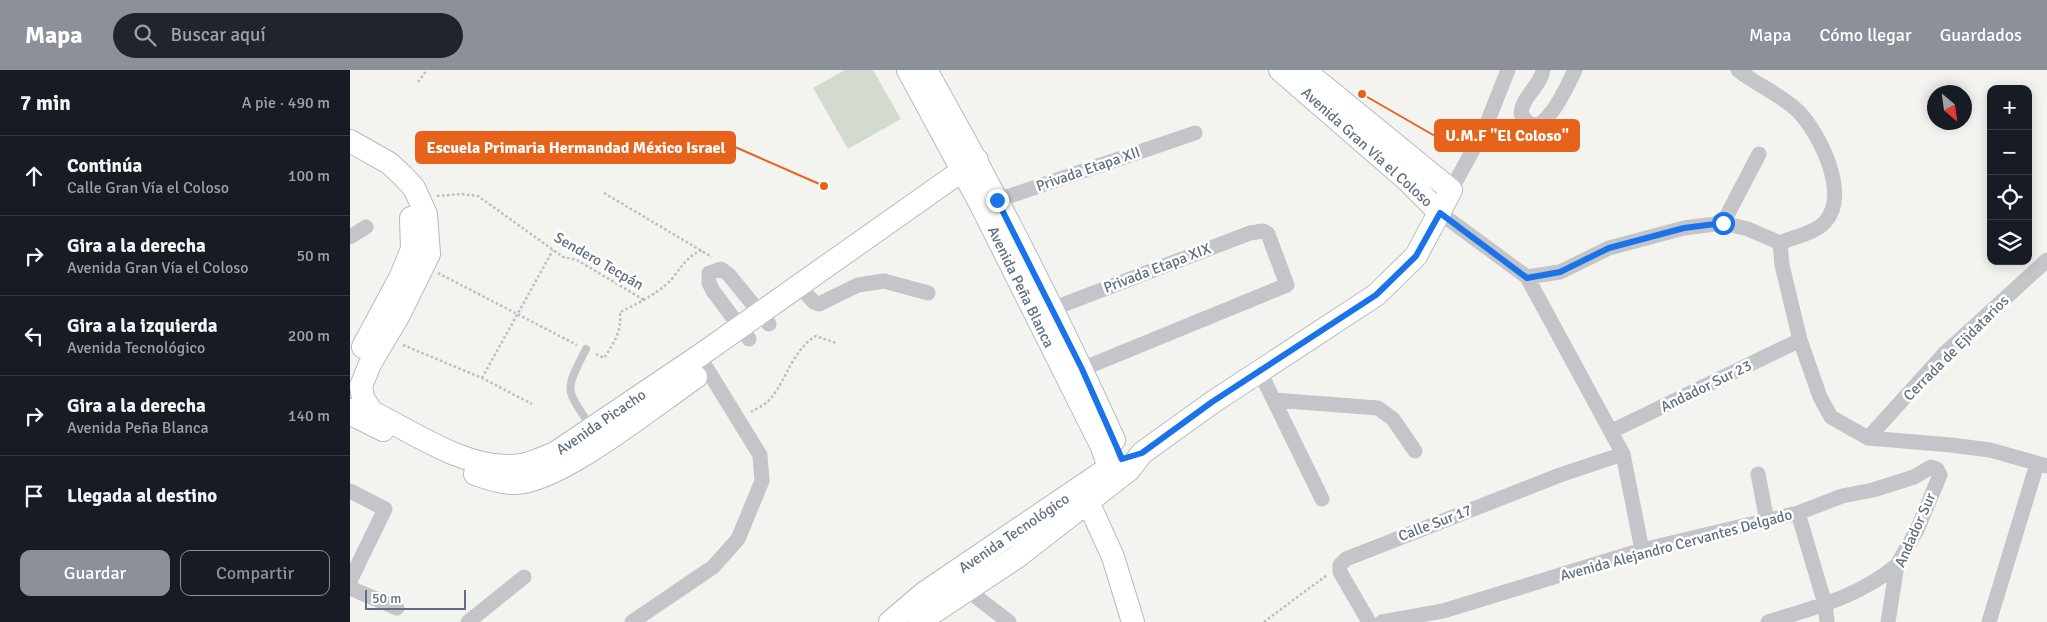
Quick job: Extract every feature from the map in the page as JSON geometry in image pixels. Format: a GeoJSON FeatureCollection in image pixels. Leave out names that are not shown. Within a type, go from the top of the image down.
{"type":"FeatureCollection","features":[{"type":"Feature","properties":{"kind":"main road","name":"Avenida Peña Blanca"},"geometry":{"type":"LineString","coordinates":[[908,70],[972,172],[1052,309],[1082,369],[1124,465]]}},
{"type":"Feature","properties":{"kind":"main road","name":"Avenida Peña Blanca"},"geometry":{"type":"LineString","coordinates":[[926,70],[972,172]]}},
{"type":"Feature","properties":{"kind":"main road","name":"Avenida Gran Vía el Coloso"},"geometry":{"type":"LineString","coordinates":[[1280,70],[1408,181],[1440,213]]}},
{"type":"Feature","properties":{"kind":"main road","name":"Avenida Gran Vía el Coloso"},"geometry":{"type":"LineString","coordinates":[[1304,70],[1450,190]]}},
{"type":"Feature","properties":{"kind":"main road","name":"Avenida Picacho"},"geometry":{"type":"LineString","coordinates":[[350,141],[389,163],[414,188],[426,214],[429,254],[385,337],[359,366]]}},
{"type":"Feature","properties":{"kind":"main road","name":"Avenida Picacho"},"geometry":{"type":"LineString","coordinates":[[350,158],[388,177],[405,200],[411,215],[412,250],[359,366],[363,398],[372,412],[468,460],[492,466],[513,466],[532,462],[555,453],[591,428],[704,362]]}},
{"type":"Feature","properties":{"kind":"main road","name":"Avenida Picacho"},"geometry":{"type":"LineString","coordinates":[[765,318],[808,296],[930,208],[972,172]]}},
{"type":"Feature","properties":{"kind":"main road","name":"Avenida Picacho"},"geometry":{"type":"LineString","coordinates":[[350,410],[357,417],[456,467],[493,480],[516,483],[538,478],[563,467],[765,318],[972,172]]}},
{"type":"Feature","properties":{"kind":"main road","name":"Avenida Tecnológico"},"geometry":{"type":"LineString","coordinates":[[890,622],[924,593],[1124,465],[1212,402],[1376,295],[1416,256],[1440,213],[1450,190]]}},
{"type":"Feature","properties":{"kind":"main road","name":"Avenida Peña Blanca"},"geometry":{"type":"LineString","coordinates":[[989,203],[1102,448],[1124,465]]}},
{"type":"Feature","properties":{"kind":"main road","name":"Avenida Tecnológico"},"geometry":{"type":"LineString","coordinates":[[919,622],[1018,557],[1088,502],[1124,465]]}},
{"type":"Feature","properties":{"kind":"main road"},"geometry":{"type":"LineString","coordinates":[[1088,502],[1104,535],[1133,622]]}},
{"type":"Feature","properties":{"kind":"street"},"geometry":{"type":"LineString","coordinates":[[1450,190],[1485,128],[1508,70]]}},
{"type":"Feature","properties":{"kind":"street"},"geometry":{"type":"LineString","coordinates":[[1541,126],[1528,123],[1521,114],[1521,104],[1542,78],[1543,70]]}},
{"type":"Feature","properties":{"kind":"street"},"geometry":{"type":"LineString","coordinates":[[1514,139],[1530,134],[1541,126],[1566,89],[1575,70]]}},
{"type":"Feature","properties":{"kind":"street"},"geometry":{"type":"LineString","coordinates":[[1527,278],[1560,272],[1609,248],[1684,228],[1723,223],[1748,229],[1780,243],[1824,224],[1831,215],[1835,201],[1833,179],[1826,155],[1799,112],[1779,96],[1738,70]]}},
{"type":"Feature","properties":{"kind":"street","name":"Privada Etapa XII"},"geometry":{"type":"LineString","coordinates":[[989,203],[1194,134]]}},
{"type":"Feature","properties":{"kind":"street"},"geometry":{"type":"LineString","coordinates":[[1723,223],[1759,154]]}},
{"type":"Feature","properties":{"kind":"street","name":"Avenida Gran Vía el Coloso"},"geometry":{"type":"LineString","coordinates":[[1440,213],[1527,278],[1623,454],[1642,550]]}},
{"type":"Feature","properties":{"kind":"street"},"geometry":{"type":"LineString","coordinates":[[350,237],[366,227]]}},
{"type":"Feature","properties":{"kind":"street","name":"Privada Etapa XIX"},"geometry":{"type":"LineString","coordinates":[[1052,309],[1250,233],[1263,231],[1268,234],[1287,285],[1082,369]]}},
{"type":"Feature","properties":{"kind":"street"},"geometry":{"type":"LineString","coordinates":[[1780,243],[1782,265],[1800,340],[1820,396],[1831,417],[1868,438],[1990,450],[2042,465],[1989,622]]}},
{"type":"Feature","properties":{"kind":"street","name":"Cerrada de Ejidatarios"},"geometry":{"type":"LineString","coordinates":[[1868,438],[1946,353],[2047,260]]}},
{"type":"Feature","properties":{"kind":"street"},"geometry":{"type":"LineString","coordinates":[[745,333],[709,282],[709,273],[720,269],[729,275],[765,318]]}},
{"type":"Feature","properties":{"kind":"street"},"geometry":{"type":"LineString","coordinates":[[808,296],[814,302],[820,304],[858,285],[884,281],[928,293]]}},
{"type":"Feature","properties":{"kind":"street","name":"Andador Sur 23"},"geometry":{"type":"LineString","coordinates":[[1612,431],[1800,340]]}},
{"type":"Feature","properties":{"kind":"street"},"geometry":{"type":"LineString","coordinates":[[632,622],[713,567],[738,539],[762,481],[760,455],[704,362]]}},
{"type":"Feature","properties":{"kind":"street"},"geometry":{"type":"LineString","coordinates":[[1260,372],[1322,499]]}},
{"type":"Feature","properties":{"kind":"street"},"geometry":{"type":"LineString","coordinates":[[1274,400],[1378,408],[1393,419],[1415,451]]}},
{"type":"Feature","properties":{"kind":"street","name":"Calle Sur 17"},"geometry":{"type":"LineString","coordinates":[[1340,565],[1346,559],[1409,534],[1560,475],[1623,454]]}},
{"type":"Feature","properties":{"kind":"street","name":"Avenida Alejandro Cervantes Delgado"},"geometry":{"type":"LineString","coordinates":[[1382,622],[1443,610],[1642,550],[1767,521],[1842,496],[1873,490],[1914,477],[1931,467],[1937,469]]}},
{"type":"Feature","properties":{"kind":"street","name":"Andador Sur"},"geometry":{"type":"LineString","coordinates":[[1888,622],[1897,565],[1917,530],[1940,475],[1937,469]]}},
{"type":"Feature","properties":{"kind":"street"},"geometry":{"type":"LineString","coordinates":[[1758,474],[1767,521]]}},
{"type":"Feature","properties":{"kind":"street"},"geometry":{"type":"LineString","coordinates":[[350,491],[385,509],[350,581]]}},
{"type":"Feature","properties":{"kind":"street"},"geometry":{"type":"LineString","coordinates":[[1798,512],[1825,604],[1827,622]]}},
{"type":"Feature","properties":{"kind":"street"},"geometry":{"type":"LineString","coordinates":[[1340,565],[1340,572],[1369,622]]}},
{"type":"Feature","properties":{"kind":"street"},"geometry":{"type":"LineString","coordinates":[[1768,622],[1850,596],[1884,576],[1897,565]]}},
{"type":"Feature","properties":{"kind":"street"},"geometry":{"type":"LineString","coordinates":[[468,622],[524,577]]}},
{"type":"Feature","properties":{"kind":"street"},"geometry":{"type":"LineString","coordinates":[[350,588],[397,608]]}},
{"type":"Feature","properties":{"kind":"street"},"geometry":{"type":"LineString","coordinates":[[966,590],[1009,622]]}},
{"type":"Feature","properties":{"kind":"lane"},"geometry":{"type":"LineString","coordinates":[[586,349],[570,381],[570,394],[591,428]]}},
{"type":"Feature","properties":{"kind":"path"},"geometry":{"type":"LineString","coordinates":[[418,82],[427,70]]}},
{"type":"Feature","properties":{"kind":"path","name":"Sendero Tecpán"},"geometry":{"type":"LineString","coordinates":[[419,198],[461,194],[478,196],[564,257],[577,260],[644,300],[670,281],[692,254],[702,250]]}},
{"type":"Feature","properties":{"kind":"path"},"geometry":{"type":"LineString","coordinates":[[604,194],[702,250],[711,256],[720,269]]}},
{"type":"Feature","properties":{"kind":"path"},"geometry":{"type":"LineString","coordinates":[[482,378],[554,250]]}},
{"type":"Feature","properties":{"kind":"path"},"geometry":{"type":"LineString","coordinates":[[423,265],[604,358],[616,342],[621,323],[620,312],[644,300]]}},
{"type":"Feature","properties":{"kind":"path"},"geometry":{"type":"LineString","coordinates":[[739,420],[770,400],[794,360],[810,339],[816,336],[823,337],[836,343]]}},
{"type":"Feature","properties":{"kind":"path"},"geometry":{"type":"LineString","coordinates":[[385,337],[482,378],[532,404]]}},
{"type":"Feature","properties":{"kind":"path"},"geometry":{"type":"LineString","coordinates":[[1264,622],[1340,565]]}},
{"type":"Feature","properties":{"kind":"shaded area"},"geometry":{"type":"Polygon","coordinates":[[[845,70],[873,70],[901,119],[848,149],[813,88],[845,70]]]}},
{"type":"Feature","properties":{"kind":"place","name":"U.M.F \"El Coloso\""},"geometry":{"type":"Point","coordinates":[1362,94]}},
{"type":"Feature","properties":{"kind":"place","name":"Escuela Primaria Hermandad México Israel"},"geometry":{"type":"Point","coordinates":[824,186]}},
{"type":"Feature","properties":{"kind":"route"},"geometry":{"type":"LineString","coordinates":[[997,200],[1082,369],[1122,459],[1142,453],[1212,402],[1295,350],[1376,295],[1416,256],[1440,213],[1527,278],[1560,272],[1609,248],[1684,228],[1723,223]]}}]}
